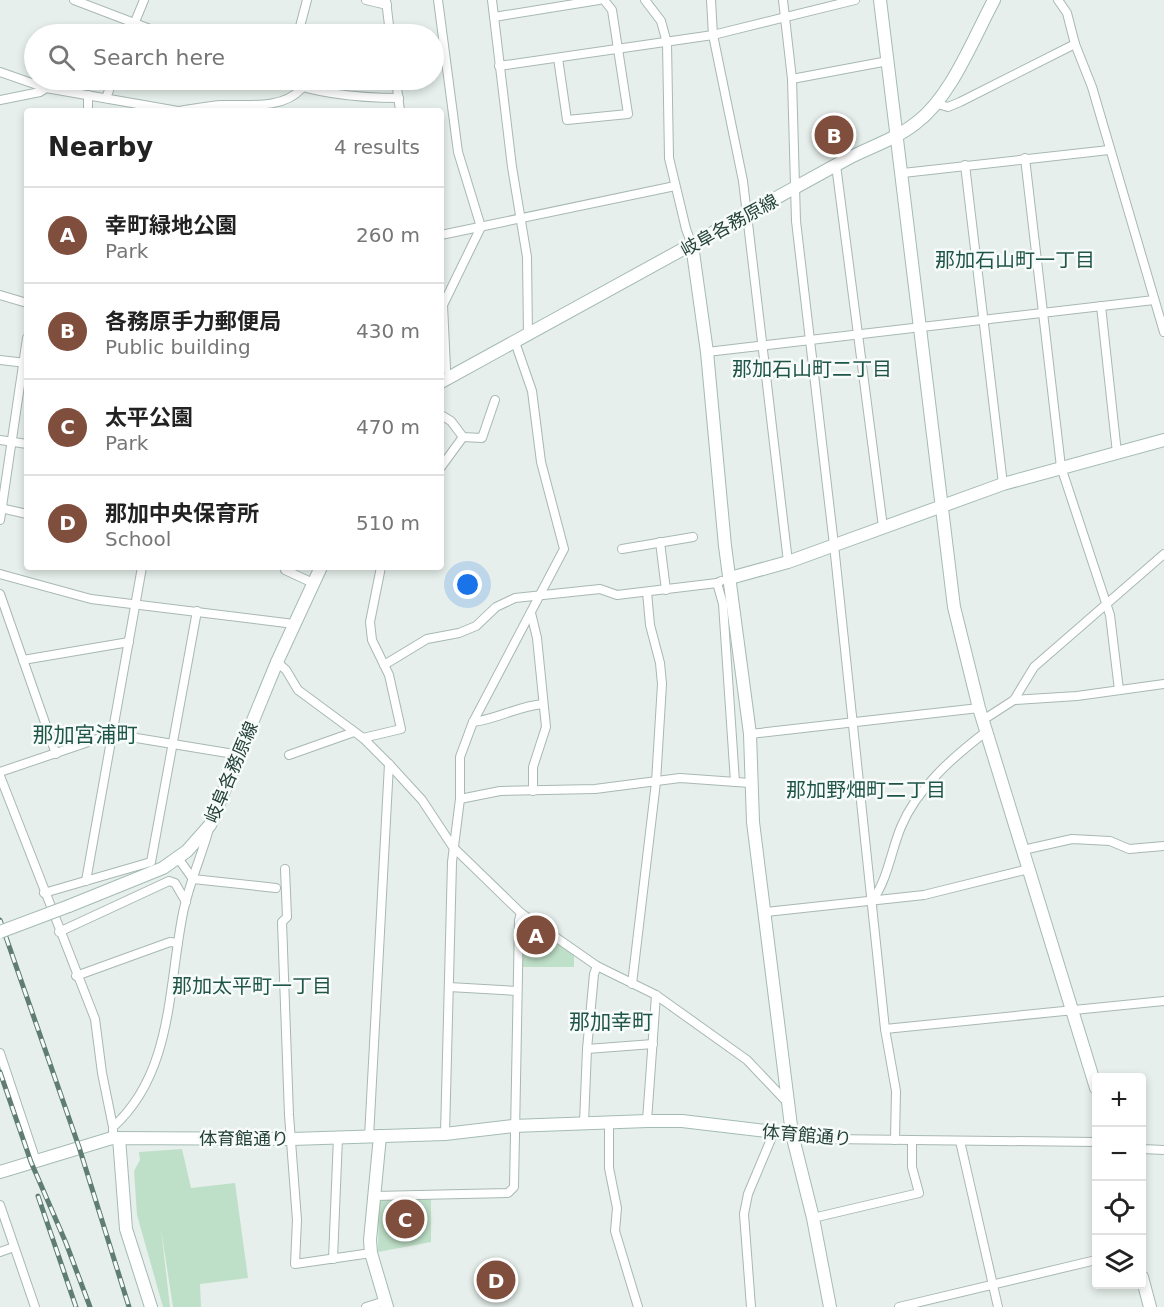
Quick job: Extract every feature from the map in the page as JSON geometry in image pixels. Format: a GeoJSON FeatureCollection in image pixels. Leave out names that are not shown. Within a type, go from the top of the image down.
{"type":"FeatureCollection","features":[{"type":"Feature","properties":{"kind":"street"},"geometry":{"type":"LineString","coordinates":[[75,0],[135,24],[144,0]]}},
{"type":"Feature","properties":{"kind":"street"},"geometry":{"type":"LineString","coordinates":[[301,24],[307,0]]}},
{"type":"Feature","properties":{"kind":"street"},"geometry":{"type":"LineString","coordinates":[[366,0],[386,2],[389,24]]}},
{"type":"Feature","properties":{"kind":"street"},"geometry":{"type":"LineString","coordinates":[[438,0],[441,24]]}},
{"type":"Feature","properties":{"kind":"street"},"geometry":{"type":"LineString","coordinates":[[492,0],[512,167],[527,257],[528,335]]}},
{"type":"Feature","properties":{"kind":"street"},"geometry":{"type":"LineString","coordinates":[[494,17],[599,0]]}},
{"type":"Feature","properties":{"kind":"street"},"geometry":{"type":"LineString","coordinates":[[558,58],[567,120],[628,114],[612,10],[604,0]]}},
{"type":"Feature","properties":{"kind":"street"},"geometry":{"type":"LineString","coordinates":[[645,0],[661,21],[667,43],[669,158],[692,245],[707,352],[730,578],[750,734],[750,783],[792,1134],[813,1218],[830,1307]]}},
{"type":"Feature","properties":{"kind":"street"},"geometry":{"type":"LineString","coordinates":[[711,0],[713,35],[735,130],[788,562]]}},
{"type":"Feature","properties":{"kind":"street"},"geometry":{"type":"LineString","coordinates":[[783,0],[792,79],[793,189],[873,900],[885,1029],[896,1091],[895,1140]]}},
{"type":"Feature","properties":{"kind":"street"},"geometry":{"type":"LineString","coordinates":[[499,66],[713,35],[855,0]]}},
{"type":"Feature","properties":{"kind":"street"},"geometry":{"type":"LineString","coordinates":[[880,0],[903,173],[919,327],[954,607],[983,720],[1092,1074]]}},
{"type":"Feature","properties":{"kind":"street"},"geometry":{"type":"LineString","coordinates":[[1058,0],[1067,13],[1075,44],[1092,87],[1164,332]]}},
{"type":"Feature","properties":{"kind":"street"},"geometry":{"type":"LineString","coordinates":[[990,1],[937,104],[948,107],[960,102],[1075,44]]}},
{"type":"Feature","properties":{"kind":"street"},"geometry":{"type":"LineString","coordinates":[[444,46],[458,152],[481,227],[444,303]]}},
{"type":"Feature","properties":{"kind":"street"},"geometry":{"type":"LineString","coordinates":[[792,79],[888,61]]}},
{"type":"Feature","properties":{"kind":"street"},"geometry":{"type":"LineString","coordinates":[[0,72],[24,80]]}},
{"type":"Feature","properties":{"kind":"street"},"geometry":{"type":"LineString","coordinates":[[0,100],[43,90]]}},
{"type":"Feature","properties":{"kind":"street"},"geometry":{"type":"LineString","coordinates":[[58,90],[154,108]]}},
{"type":"Feature","properties":{"kind":"street"},"geometry":{"type":"LineString","coordinates":[[106,98],[109,90]]}},
{"type":"Feature","properties":{"kind":"street"},"geometry":{"type":"LineString","coordinates":[[199,108],[220,105],[270,104],[295,96],[300,90]]}},
{"type":"Feature","properties":{"kind":"street"},"geometry":{"type":"LineString","coordinates":[[321,90],[399,98]]}},
{"type":"Feature","properties":{"kind":"street"},"geometry":{"type":"LineString","coordinates":[[398,90],[400,108]]}},
{"type":"Feature","properties":{"kind":"street"},"geometry":{"type":"LineString","coordinates":[[88,95],[88,108]]}},
{"type":"Feature","properties":{"kind":"street","name":"岐阜各務原線"},"geometry":{"type":"LineString","coordinates":[[444,380],[836,165],[875,144],[897,136],[937,104]]}},
{"type":"Feature","properties":{"kind":"street"},"geometry":{"type":"LineString","coordinates":[[903,173],[1109,150]]}},
{"type":"Feature","properties":{"kind":"street"},"geometry":{"type":"LineString","coordinates":[[1024,158],[1061,466],[1106,603],[1119,690]]}},
{"type":"Feature","properties":{"kind":"street"},"geometry":{"type":"LineString","coordinates":[[836,165],[883,527]]}},
{"type":"Feature","properties":{"kind":"street"},"geometry":{"type":"LineString","coordinates":[[965,165],[1003,484]]}},
{"type":"Feature","properties":{"kind":"street"},"geometry":{"type":"LineString","coordinates":[[444,234],[675,186]]}},
{"type":"Feature","properties":{"kind":"street"},"geometry":{"type":"LineString","coordinates":[[0,295],[24,302]]}},
{"type":"Feature","properties":{"kind":"street"},"geometry":{"type":"LineString","coordinates":[[707,352],[1154,300]]}},
{"type":"Feature","properties":{"kind":"street"},"geometry":{"type":"LineString","coordinates":[[1101,306],[1117,453]]}},
{"type":"Feature","properties":{"kind":"street"},"geometry":{"type":"LineString","coordinates":[[516,342],[532,391],[541,462],[564,549],[473,722],[460,757],[460,799],[453,847],[445,1134],[513,1126],[609,1123],[609,1159],[617,1208],[615,1231],[638,1307]]}},
{"type":"Feature","properties":{"kind":"street"},"geometry":{"type":"LineString","coordinates":[[0,360],[24,362]]}},
{"type":"Feature","properties":{"kind":"street"},"geometry":{"type":"LineString","coordinates":[[0,520],[24,368]]}},
{"type":"Feature","properties":{"kind":"street"},"geometry":{"type":"LineString","coordinates":[[444,370],[462,369]]}},
{"type":"Feature","properties":{"kind":"street"},"geometry":{"type":"LineString","coordinates":[[463,437],[482,438],[495,400]]}},
{"type":"Feature","properties":{"kind":"street"},"geometry":{"type":"LineString","coordinates":[[444,417],[451,421],[463,437]]}},
{"type":"Feature","properties":{"kind":"street"},"geometry":{"type":"LineString","coordinates":[[444,463],[463,437]]}},
{"type":"Feature","properties":{"kind":"street"},"geometry":{"type":"LineString","coordinates":[[0,440],[24,444]]}},
{"type":"Feature","properties":{"kind":"street"},"geometry":{"type":"LineString","coordinates":[[384,665],[427,639],[459,633],[476,626],[505,602],[540,594],[600,589],[617,595],[717,582],[788,562],[1003,484],[1061,466],[1164,440]]}},
{"type":"Feature","properties":{"kind":"street"},"geometry":{"type":"LineString","coordinates":[[1,508],[24,513]]}},
{"type":"Feature","properties":{"kind":"street"},"geometry":{"type":"LineString","coordinates":[[622,549],[693,537]]}},
{"type":"Feature","properties":{"kind":"street"},"geometry":{"type":"LineString","coordinates":[[660,542],[666,590]]}},
{"type":"Feature","properties":{"kind":"street"},"geometry":{"type":"LineString","coordinates":[[750,734],[853,724],[983,720],[995,715],[1014,700],[1034,667],[1164,554]]}},
{"type":"Feature","properties":{"kind":"street"},"geometry":{"type":"LineString","coordinates":[[86,881],[141,570]]}},
{"type":"Feature","properties":{"kind":"street"},"geometry":{"type":"LineString","coordinates":[[285,570],[313,583]]}},
{"type":"Feature","properties":{"kind":"street","name":"岐阜各務原線"},"geometry":{"type":"LineString","coordinates":[[0,932],[146,876],[178,858],[210,825],[277,662],[320,570]]}},
{"type":"Feature","properties":{"kind":"street"},"geometry":{"type":"LineString","coordinates":[[363,738],[401,729],[393,687],[372,640],[370,622],[380,570]]}},
{"type":"Feature","properties":{"kind":"street"},"geometry":{"type":"LineString","coordinates":[[0,574],[91,599],[197,610],[226,618],[252,618],[294,624]]}},
{"type":"Feature","properties":{"kind":"street"},"geometry":{"type":"LineString","coordinates":[[717,582],[723,604],[735,782]]}},
{"type":"Feature","properties":{"kind":"street"},"geometry":{"type":"LineString","coordinates":[[632,984],[656,782],[662,684],[660,663],[650,625],[647,592]]}},
{"type":"Feature","properties":{"kind":"street"},"geometry":{"type":"LineString","coordinates":[[0,594],[56,754]]}},
{"type":"Feature","properties":{"kind":"street"},"geometry":{"type":"LineString","coordinates":[[44,893],[151,862],[197,610]]}},
{"type":"Feature","properties":{"kind":"street"},"geometry":{"type":"LineString","coordinates":[[531,613],[537,638],[546,727],[533,767],[533,791]]}},
{"type":"Feature","properties":{"kind":"street"},"geometry":{"type":"LineString","coordinates":[[23,660],[129,642]]}},
{"type":"Feature","properties":{"kind":"street"},"geometry":{"type":"LineString","coordinates":[[277,662],[286,670],[298,690],[363,738],[389,764],[422,800],[453,847],[521,913],[597,966],[656,995],[747,1060],[784,1099],[789,1100]]}},
{"type":"Feature","properties":{"kind":"street"},"geometry":{"type":"LineString","coordinates":[[1014,700],[1164,684]]}},
{"type":"Feature","properties":{"kind":"street"},"geometry":{"type":"LineString","coordinates":[[473,722],[487,720],[523,706],[543,704]]}},
{"type":"Feature","properties":{"kind":"street"},"geometry":{"type":"LineString","coordinates":[[873,900],[882,887],[901,826],[917,799],[983,720]]}},
{"type":"Feature","properties":{"kind":"street"},"geometry":{"type":"LineString","coordinates":[[290,755],[354,732]]}},
{"type":"Feature","properties":{"kind":"street"},"geometry":{"type":"LineString","coordinates":[[151,1307],[126,1229],[115,1134],[102,1073],[95,1019],[76,976],[0,774],[112,734],[240,755]]}},
{"type":"Feature","properties":{"kind":"street"},"geometry":{"type":"LineString","coordinates":[[366,1307],[386,1304],[371,1253],[389,764]]}},
{"type":"Feature","properties":{"kind":"street"},"geometry":{"type":"LineString","coordinates":[[460,799],[500,791],[603,788],[680,778],[750,783]]}},
{"type":"Feature","properties":{"kind":"street"},"geometry":{"type":"LineString","coordinates":[[115,1134],[140,1098],[153,1073],[160,1052],[186,902],[210,825]]}},
{"type":"Feature","properties":{"kind":"street"},"geometry":{"type":"LineString","coordinates":[[1023,849],[1072,839],[1110,841],[1129,849],[1164,846]]}},
{"type":"Feature","properties":{"kind":"street"},"geometry":{"type":"LineString","coordinates":[[178,858],[193,879],[276,888]]}},
{"type":"Feature","properties":{"kind":"street"},"geometry":{"type":"LineString","coordinates":[[285,869],[287,917],[282,922],[297,1220],[295,1264],[371,1253]]}},
{"type":"Feature","properties":{"kind":"street"},"geometry":{"type":"LineString","coordinates":[[766,912],[924,895],[1029,869]]}},
{"type":"Feature","properties":{"kind":"street"},"geometry":{"type":"LineString","coordinates":[[59,932],[169,881],[175,883],[186,902]]}},
{"type":"Feature","properties":{"kind":"street"},"geometry":{"type":"LineString","coordinates":[[374,1196],[508,1193],[514,1187],[513,1126],[521,913]]}},
{"type":"Feature","properties":{"kind":"street"},"geometry":{"type":"LineString","coordinates":[[76,976],[170,942],[178,943]]}},
{"type":"Feature","properties":{"kind":"street"},"geometry":{"type":"LineString","coordinates":[[584,1123],[587,1049],[597,966]]}},
{"type":"Feature","properties":{"kind":"street"},"geometry":{"type":"LineString","coordinates":[[449,987],[517,991]]}},
{"type":"Feature","properties":{"kind":"street"},"geometry":{"type":"LineString","coordinates":[[647,1121],[656,995]]}},
{"type":"Feature","properties":{"kind":"street"},"geometry":{"type":"LineString","coordinates":[[885,1029],[1164,1001]]}},
{"type":"Feature","properties":{"kind":"street"},"geometry":{"type":"LineString","coordinates":[[587,1049],[652,1044]]}},
{"type":"Feature","properties":{"kind":"street"},"geometry":{"type":"LineString","coordinates":[[0,1053],[36,1161]]}},
{"type":"Feature","properties":{"kind":"street","name":"体育館通り"},"geometry":{"type":"LineString","coordinates":[[609,1123],[682,1121],[828,1139],[960,1141]]}},
{"type":"Feature","properties":{"kind":"street"},"geometry":{"type":"LineString","coordinates":[[751,1307],[744,1214],[748,1194],[774,1132]]}},
{"type":"Feature","properties":{"kind":"street","name":"体育館通り"},"geometry":{"type":"LineString","coordinates":[[0,1172],[115,1134],[292,1139],[445,1134]]}},
{"type":"Feature","properties":{"kind":"street"},"geometry":{"type":"LineString","coordinates":[[333,1259],[338,1137]]}},
{"type":"Feature","properties":{"kind":"street"},"geometry":{"type":"LineString","coordinates":[[813,1218],[919,1193],[912,1167],[912,1140]]}},
{"type":"Feature","properties":{"kind":"street"},"geometry":{"type":"LineString","coordinates":[[999,1307],[960,1141],[1092,1143]]}},
{"type":"Feature","properties":{"kind":"street"},"geometry":{"type":"LineString","coordinates":[[1146,1149],[1164,1150]]}},
{"type":"Feature","properties":{"kind":"street"},"geometry":{"type":"LineString","coordinates":[[0,1205],[35,1307]]}},
{"type":"Feature","properties":{"kind":"street"},"geometry":{"type":"LineString","coordinates":[[0,1252],[14,1247]]}},
{"type":"Feature","properties":{"kind":"street"},"geometry":{"type":"LineString","coordinates":[[899,1307],[1092,1261]]}},
{"type":"Feature","properties":{"kind":"street"},"geometry":{"type":"LineString","coordinates":[[1145,1289],[1150,1307]]}},
{"type":"Feature","properties":{"kind":"green space"},"geometry":{"type":"Polygon","coordinates":[[[524,914],[574,955],[574,967],[521,967],[524,914]]]}},
{"type":"Feature","properties":{"kind":"green space"},"geometry":{"type":"Polygon","coordinates":[[[182,1149],[191,1188],[235,1183],[248,1278],[200,1284],[201,1307],[173,1307],[161,1229],[170,1307],[163,1307],[137,1215],[134,1171],[140,1160],[139,1152],[182,1149]]]}},
{"type":"Feature","properties":{"kind":"green space"},"geometry":{"type":"Polygon","coordinates":[[[431,1195],[431,1242],[378,1252],[379,1196],[431,1195]]]}},
{"type":"Feature","properties":{"kind":"railway"},"geometry":{"type":"LineString","coordinates":[[0,920],[79,1147],[129,1307]]}},
{"type":"Feature","properties":{"kind":"railway"},"geometry":{"type":"LineString","coordinates":[[0,1072],[31,1162],[66,1243],[90,1307]]}},
{"type":"Feature","properties":{"kind":"railway"},"geometry":{"type":"LineString","coordinates":[[38,1196],[76,1307]]}},
{"type":"Feature","properties":{"kind":"place","name":"各務原手力郵便局"},"geometry":{"type":"Point","coordinates":[834,135]}},
{"type":"Feature","properties":{"kind":"place","name":"幸町緑地公園"},"geometry":{"type":"Point","coordinates":[536,935]}},
{"type":"Feature","properties":{"kind":"place","name":"太平公園"},"geometry":{"type":"Point","coordinates":[405,1219]}},
{"type":"Feature","properties":{"kind":"place","name":"那加中央保育所"},"geometry":{"type":"Point","coordinates":[496,1280]}},
{"type":"Feature","properties":{"kind":"district","name":"那加石山町一丁目"},"geometry":{"type":"Point","coordinates":[1015,260]}},
{"type":"Feature","properties":{"kind":"district","name":"那加石山町二丁目"},"geometry":{"type":"Point","coordinates":[812,369]}},
{"type":"Feature","properties":{"kind":"district","name":"那加宮浦町"},"geometry":{"type":"Point","coordinates":[85,735]}},
{"type":"Feature","properties":{"kind":"district","name":"那加野畑町二丁目"},"geometry":{"type":"Point","coordinates":[866,790]}},
{"type":"Feature","properties":{"kind":"district","name":"那加太平町一丁目"},"geometry":{"type":"Point","coordinates":[252,986]}},
{"type":"Feature","properties":{"kind":"district","name":"那加幸町"},"geometry":{"type":"Point","coordinates":[611,1022]}}]}
